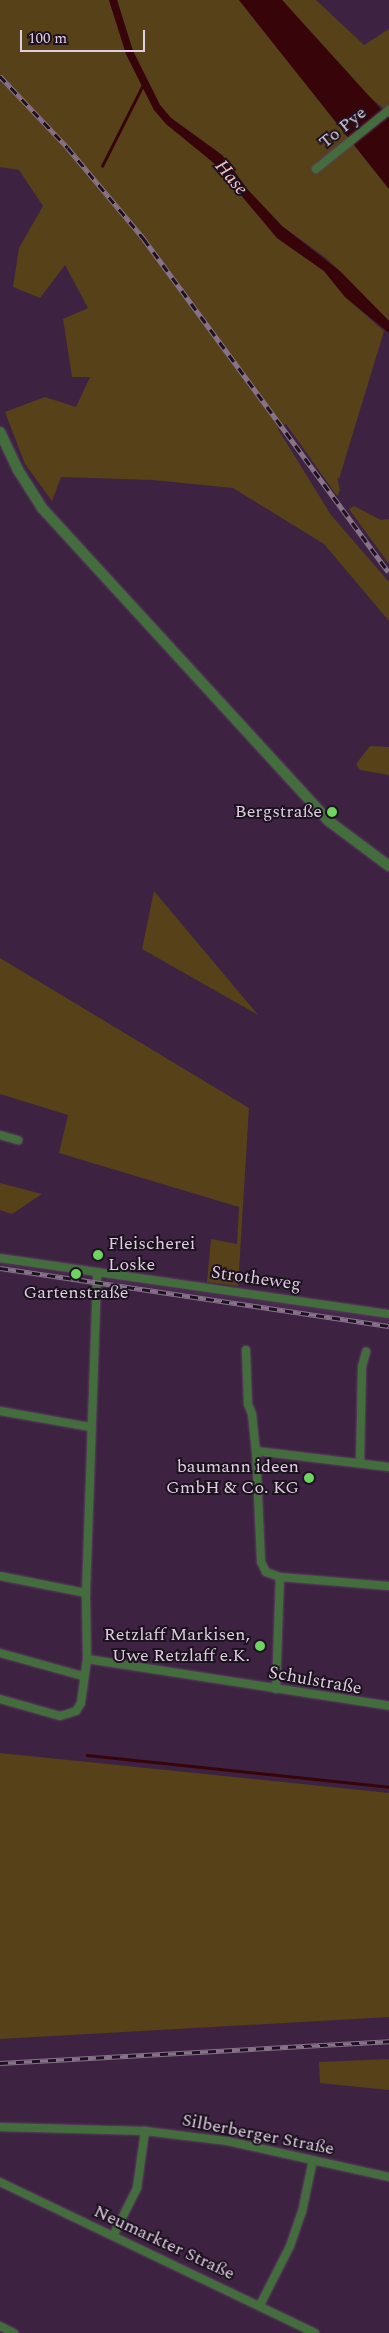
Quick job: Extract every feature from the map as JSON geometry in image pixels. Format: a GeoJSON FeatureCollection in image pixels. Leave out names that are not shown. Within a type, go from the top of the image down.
{"type":"FeatureCollection","features":[{"type":"Feature","properties":{"kind":"street","name":"To Pye"},"geometry":{"type":"LineString","coordinates":[[316,169],[389,110]]}},
{"type":"Feature","properties":{"kind":"street"},"geometry":{"type":"LineString","coordinates":[[0,432],[18,470],[42,508],[330,822],[389,866]]}},
{"type":"Feature","properties":{"kind":"street"},"geometry":{"type":"LineString","coordinates":[[0,1135],[18,1140]]}},
{"type":"Feature","properties":{"kind":"street","name":"Strotheweg"},"geometry":{"type":"LineString","coordinates":[[0,1258],[389,1314]]}},
{"type":"Feature","properties":{"kind":"street"},"geometry":{"type":"LineString","coordinates":[[0,1699],[60,1716],[76,1711],[81,1703],[83,1676],[87,1659],[86,1594],[90,1427],[97,1272]]}},
{"type":"Feature","properties":{"kind":"street"},"geometry":{"type":"LineString","coordinates":[[246,1350],[248,1404],[252,1414],[256,1452],[262,1562],[266,1572],[280,1576],[389,1586]]}},
{"type":"Feature","properties":{"kind":"street"},"geometry":{"type":"LineString","coordinates":[[360,1463],[362,1367],[366,1352]]}},
{"type":"Feature","properties":{"kind":"street"},"geometry":{"type":"LineString","coordinates":[[0,1411],[90,1427]]}},
{"type":"Feature","properties":{"kind":"street"},"geometry":{"type":"LineString","coordinates":[[256,1452],[389,1467]]}},
{"type":"Feature","properties":{"kind":"street"},"geometry":{"type":"LineString","coordinates":[[0,1576],[86,1594]]}},
{"type":"Feature","properties":{"kind":"street"},"geometry":{"type":"LineString","coordinates":[[276,1689],[280,1576]]}},
{"type":"Feature","properties":{"kind":"street"},"geometry":{"type":"LineString","coordinates":[[0,1653],[83,1676]]}},
{"type":"Feature","properties":{"kind":"street","name":"Schulstraße"},"geometry":{"type":"LineString","coordinates":[[87,1659],[389,1706]]}},
{"type":"Feature","properties":{"kind":"street","name":"Silberberger Straße"},"geometry":{"type":"LineString","coordinates":[[0,2128],[145,2130],[227,2140],[389,2176]]}},
{"type":"Feature","properties":{"kind":"street"},"geometry":{"type":"LineString","coordinates":[[112,2236],[137,2188],[145,2130]]}},
{"type":"Feature","properties":{"kind":"street"},"geometry":{"type":"LineString","coordinates":[[260,2305],[290,2246],[302,2212],[313,2160]]}},
{"type":"Feature","properties":{"kind":"street","name":"Neumarkter Straße"},"geometry":{"type":"LineString","coordinates":[[0,2182],[315,2333]]}},
{"type":"Feature","properties":{"kind":"street"},"geometry":{"type":"LineString","coordinates":[[0,2326],[14,2333]]}},
{"type":"Feature","properties":{"kind":"shaded area"},"geometry":{"type":"Polygon","coordinates":[[[0,0],[109,0],[126,54],[154,110],[215,164],[277,238],[324,271],[345,297],[384,331],[339,479],[337,477],[340,490],[337,496],[286,424],[278,429],[331,515],[389,582],[389,621],[324,544],[233,488],[153,480],[61,477],[52,501],[25,464],[5,412],[45,397],[76,407],[90,377],[72,377],[63,319],[88,308],[65,265],[40,298],[13,287],[19,248],[43,206],[19,170],[0,167],[0,0]]]}},
{"type":"Feature","properties":{"kind":"shaded area"},"geometry":{"type":"Polygon","coordinates":[[[117,0],[239,0],[389,189],[389,321],[326,258],[282,226],[248,190],[222,155],[171,118],[160,105],[133,51],[117,0]]]}},
{"type":"Feature","properties":{"kind":"shaded area"},"geometry":{"type":"Polygon","coordinates":[[[282,0],[316,0],[364,45],[389,29],[389,113],[365,93],[282,0]]]}},
{"type":"Feature","properties":{"kind":"shaded area"},"geometry":{"type":"Polygon","coordinates":[[[354,506],[381,520],[389,519],[389,564],[349,509],[354,506]]]}},
{"type":"Feature","properties":{"kind":"shaded area"},"geometry":{"type":"Polygon","coordinates":[[[370,746],[389,747],[389,775],[360,770],[356,764],[370,746]]]}},
{"type":"Feature","properties":{"kind":"shaded area"},"geometry":{"type":"Polygon","coordinates":[[[154,891],[258,1015],[142,949],[154,891]]]}},
{"type":"Feature","properties":{"kind":"shaded area"},"geometry":{"type":"Polygon","coordinates":[[[0,958],[249,1108],[238,1286],[207,1282],[211,1239],[237,1244],[239,1207],[59,1153],[68,1115],[0,1094],[0,958]]]}},
{"type":"Feature","properties":{"kind":"shaded area"},"geometry":{"type":"Polygon","coordinates":[[[0,1183],[42,1194],[12,1214],[0,1210],[0,1183]]]}},
{"type":"Feature","properties":{"kind":"shaded area"},"geometry":{"type":"Polygon","coordinates":[[[0,1263],[89,1278],[90,1285],[0,1272],[0,1263]]]}},
{"type":"Feature","properties":{"kind":"shaded area"},"geometry":{"type":"Polygon","coordinates":[[[107,1279],[389,1319],[389,1329],[99,1286],[107,1279]]]}},
{"type":"Feature","properties":{"kind":"shaded area"},"geometry":{"type":"Polygon","coordinates":[[[0,1753],[389,1793],[389,2017],[0,2039],[0,1753]]]}},
{"type":"Feature","properties":{"kind":"shaded area"},"geometry":{"type":"Polygon","coordinates":[[[389,2059],[389,2090],[320,2083],[319,2062],[389,2059]]]}},
{"type":"Feature","properties":{"kind":"water","name":"Hase"},"geometry":{"type":"Polygon","coordinates":[[[109,0],[117,0],[133,51],[160,105],[171,118],[222,155],[248,190],[282,226],[340,271],[389,321],[389,333],[345,297],[324,271],[277,238],[215,164],[166,124],[154,110],[126,54],[109,0]]]}},
{"type":"Feature","properties":{"kind":"water"},"geometry":{"type":"Polygon","coordinates":[[[239,0],[282,0],[389,118],[389,189],[239,0]]]}},
{"type":"Feature","properties":{"kind":"waterway"},"geometry":{"type":"LineString","coordinates":[[102,166],[143,85]]}},
{"type":"Feature","properties":{"kind":"waterway"},"geometry":{"type":"LineString","coordinates":[[87,1755],[389,1787]]}},
{"type":"Feature","properties":{"kind":"railway"},"geometry":{"type":"LineString","coordinates":[[0,76],[68,148],[144,239],[389,572]]}},
{"type":"Feature","properties":{"kind":"railway"},"geometry":{"type":"LineString","coordinates":[[0,1268],[389,1326]]}},
{"type":"Feature","properties":{"kind":"railway"},"geometry":{"type":"LineString","coordinates":[[0,2063],[389,2041]]}},
{"type":"Feature","properties":{"kind":"place","name":"Bergstraße"},"geometry":{"type":"Point","coordinates":[332,812]}},
{"type":"Feature","properties":{"kind":"place","name":"Fleischerei Loske"},"geometry":{"type":"Point","coordinates":[98,1255]}},
{"type":"Feature","properties":{"kind":"place","name":"Gartenstraße"},"geometry":{"type":"Point","coordinates":[76,1274]}},
{"type":"Feature","properties":{"kind":"place","name":"baumann ideen GmbH & Co. KG"},"geometry":{"type":"Point","coordinates":[309,1478]}},
{"type":"Feature","properties":{"kind":"place","name":"Retzlaff Markisen, Uwe Retzlaff e.K."},"geometry":{"type":"Point","coordinates":[260,1646]}}]}
